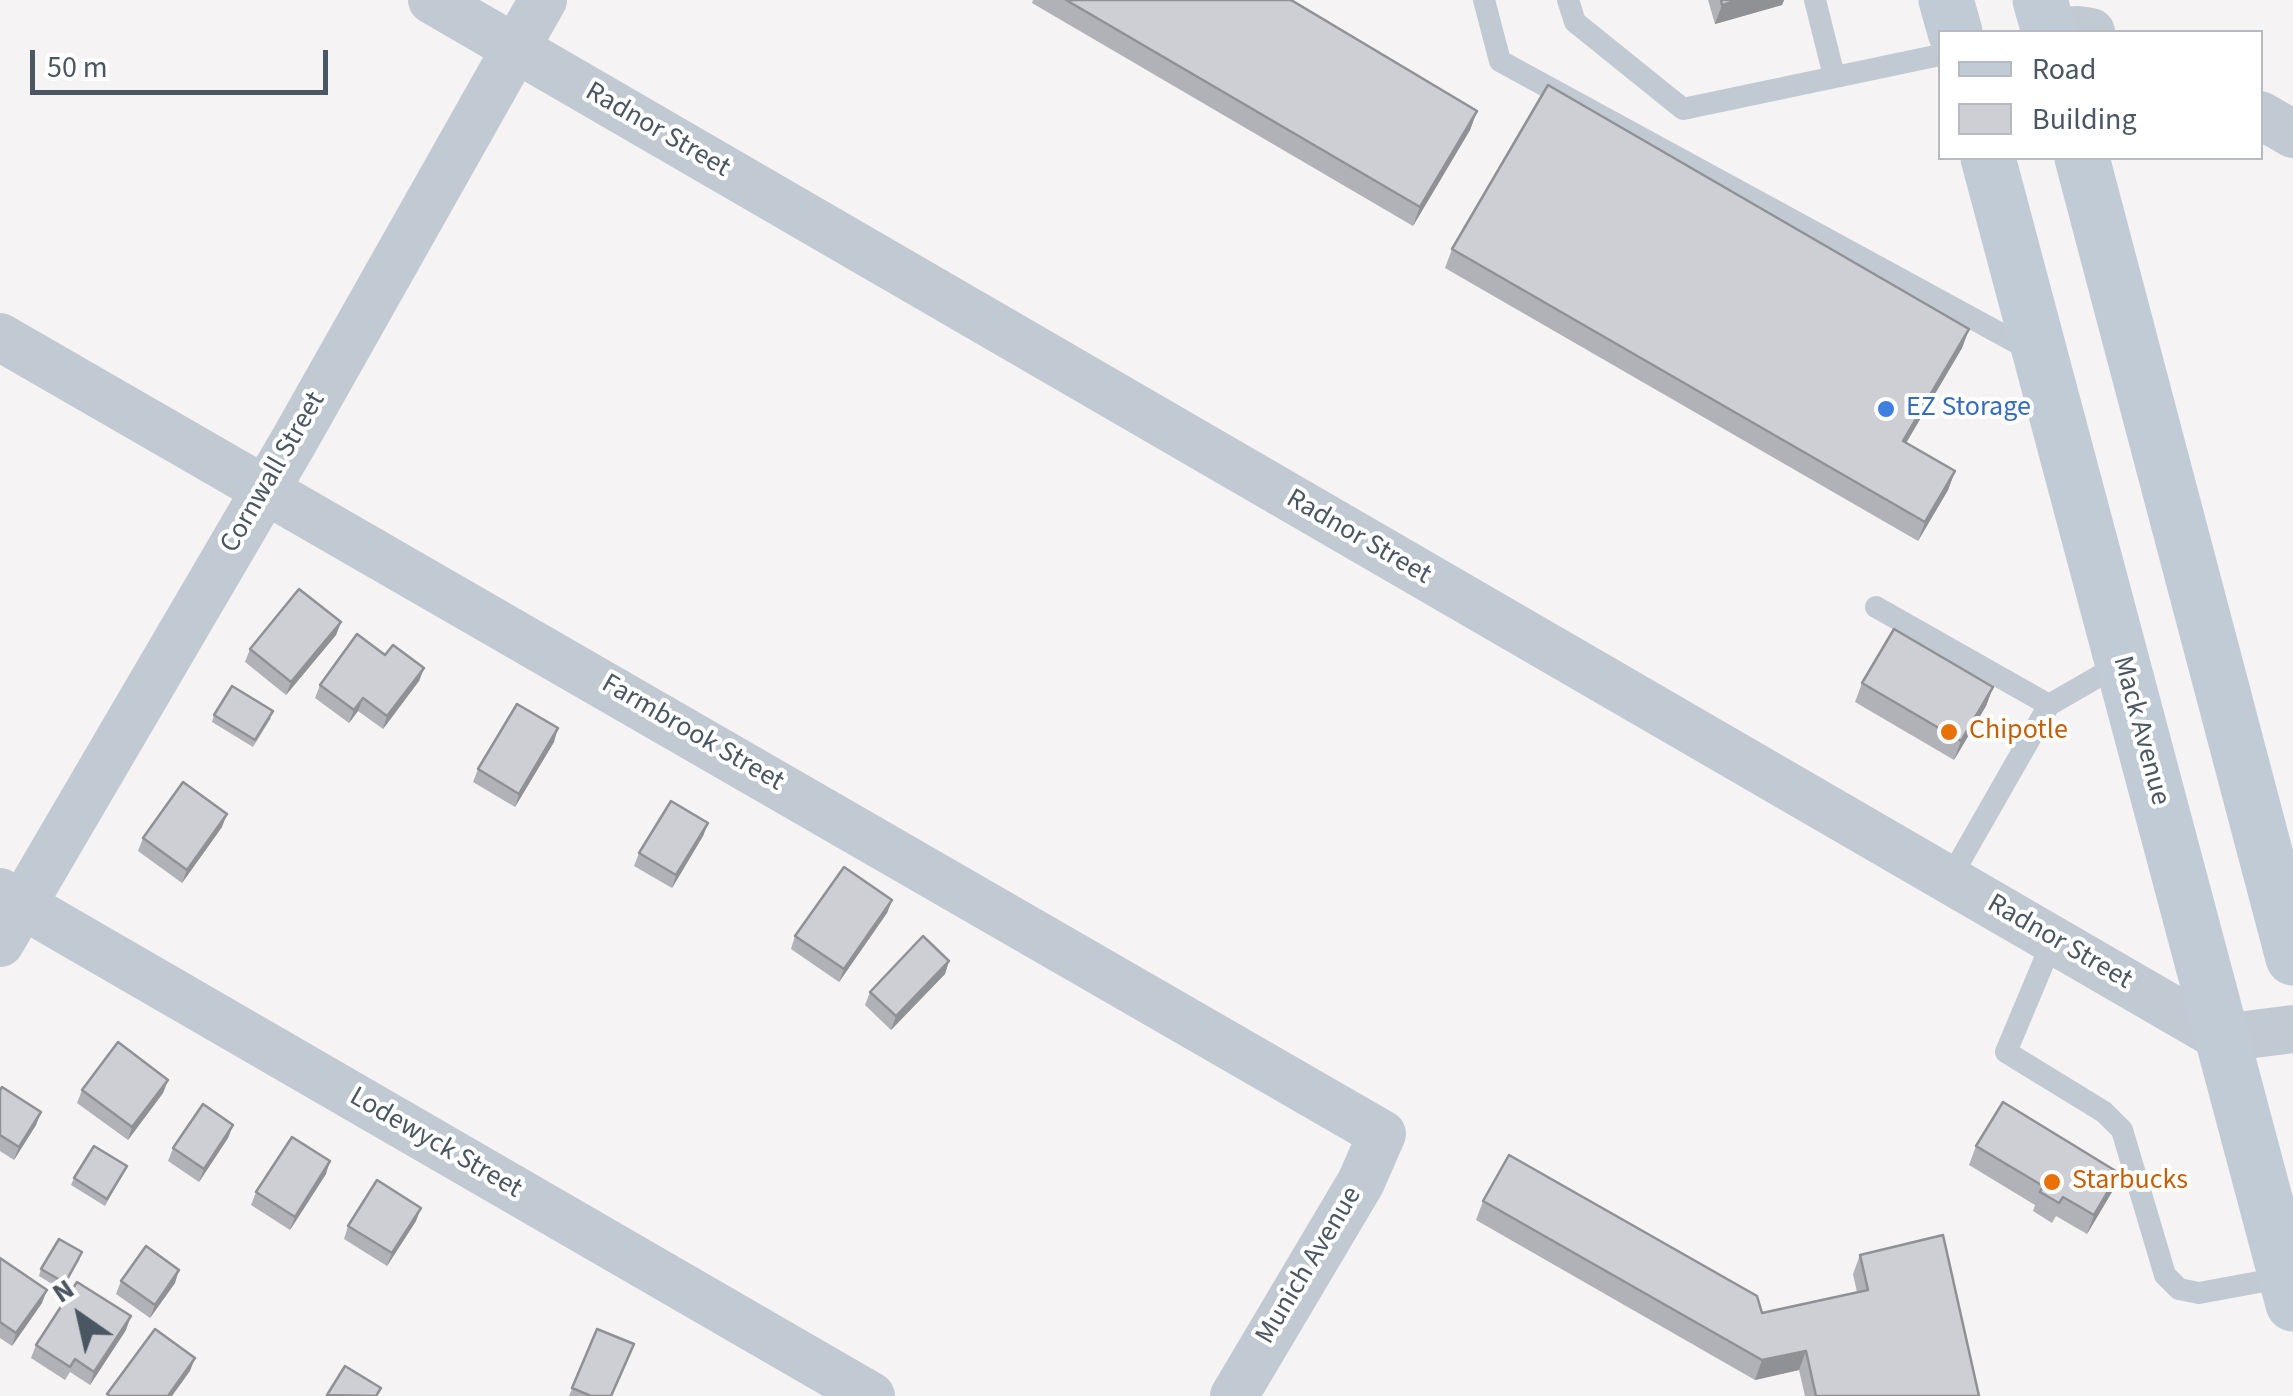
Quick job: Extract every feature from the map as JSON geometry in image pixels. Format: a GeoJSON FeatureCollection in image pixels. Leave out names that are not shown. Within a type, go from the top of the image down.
{"type":"FeatureCollection","features":[{"type":"Feature","properties":{"kind":"main road"},"geometry":{"type":"LineString","coordinates":[[1946,0],[1954,30]]}},
{"type":"Feature","properties":{"kind":"main road"},"geometry":{"type":"LineString","coordinates":[[2040,0],[2048,30]]}},
{"type":"Feature","properties":{"kind":"main road","name":"Mack Avenue"},"geometry":{"type":"LineString","coordinates":[[1989,160],[2290,1291]]}},
{"type":"Feature","properties":{"kind":"main road"},"geometry":{"type":"LineString","coordinates":[[2083,160],[2293,958]]}},
{"type":"Feature","properties":{"kind":"street","name":"Radnor Street"},"geometry":{"type":"LineString","coordinates":[[432,0],[2222,1038]]}},
{"type":"Feature","properties":{"kind":"street","name":"Cornwall Street"},"geometry":{"type":"LineString","coordinates":[[7,913],[264,489],[543,0]]}},
{"type":"Feature","properties":{"kind":"street"},"geometry":{"type":"LineString","coordinates":[[2263,118],[2293,134]]}},
{"type":"Feature","properties":{"kind":"street","name":"Farmbrook Street"},"geometry":{"type":"LineString","coordinates":[[0,337],[1382,1134]]}},
{"type":"Feature","properties":{"kind":"street","name":"Lodewyck Street"},"geometry":{"type":"LineString","coordinates":[[7,913],[870,1396]]}},
{"type":"Feature","properties":{"kind":"street"},"geometry":{"type":"LineString","coordinates":[[2222,1038],[2293,1029]]}},
{"type":"Feature","properties":{"kind":"street","name":"Munich Avenue"},"geometry":{"type":"LineString","coordinates":[[1234,1396],[1361,1182],[1382,1134]]}},
{"type":"Feature","properties":{"kind":"lane"},"geometry":{"type":"LineString","coordinates":[[1484,0],[1500,61],[2041,356]]}},
{"type":"Feature","properties":{"kind":"lane"},"geometry":{"type":"LineString","coordinates":[[1568,0],[1575,22],[1683,109],[1938,55]]}},
{"type":"Feature","properties":{"kind":"lane"},"geometry":{"type":"LineString","coordinates":[[1815,0],[1834,76]]}},
{"type":"Feature","properties":{"kind":"lane"},"geometry":{"type":"LineString","coordinates":[[1876,607],[2049,706]]}},
{"type":"Feature","properties":{"kind":"lane"},"geometry":{"type":"LineString","coordinates":[[1949,880],[2049,706],[2122,663]]}},
{"type":"Feature","properties":{"kind":"lane"},"geometry":{"type":"LineString","coordinates":[[2053,940],[2006,1052],[2104,1112],[2122,1130],[2165,1275],[2179,1289],[2199,1293],[2290,1291]]}},
{"type":"Feature","properties":{"kind":"building"},"geometry":{"type":"Polygon","coordinates":[[[1066,0],[1291,0],[1477,111],[1420,207],[1066,0]]]}},
{"type":"Feature","properties":{"kind":"building"},"geometry":{"type":"Polygon","coordinates":[[[1548,85],[1969,329],[1903,441],[1955,471],[1925,522],[1452,249],[1548,85]]]}},
{"type":"Feature","properties":{"kind":"building"},"geometry":{"type":"Polygon","coordinates":[[[299,589],[341,622],[291,682],[250,649],[299,589]]]}},
{"type":"Feature","properties":{"kind":"building"},"geometry":{"type":"Polygon","coordinates":[[[1894,629],[1993,687],[1961,741],[1862,683],[1894,629]]]}},
{"type":"Feature","properties":{"kind":"building"},"geometry":{"type":"Polygon","coordinates":[[[357,634],[385,655],[393,645],[424,668],[387,716],[363,698],[354,710],[320,685],[357,634]]]}},
{"type":"Feature","properties":{"kind":"building"},"geometry":{"type":"Polygon","coordinates":[[[232,686],[273,711],[255,740],[214,715],[232,686]]]}},
{"type":"Feature","properties":{"kind":"building"},"geometry":{"type":"Polygon","coordinates":[[[517,704],[558,728],[519,794],[478,769],[517,704]]]}},
{"type":"Feature","properties":{"kind":"building"},"geometry":{"type":"Polygon","coordinates":[[[183,782],[227,814],[187,870],[143,838],[183,782]]]}},
{"type":"Feature","properties":{"kind":"building"},"geometry":{"type":"Polygon","coordinates":[[[671,801],[708,823],[676,875],[639,853],[671,801]]]}},
{"type":"Feature","properties":{"kind":"building"},"geometry":{"type":"Polygon","coordinates":[[[844,867],[892,900],[844,969],[795,936],[844,867]]]}},
{"type":"Feature","properties":{"kind":"building"},"geometry":{"type":"Polygon","coordinates":[[[923,936],[949,961],[896,1016],[870,992],[923,936]]]}},
{"type":"Feature","properties":{"kind":"building"},"geometry":{"type":"Polygon","coordinates":[[[118,1042],[168,1080],[132,1127],[82,1090],[118,1042]]]}},
{"type":"Feature","properties":{"kind":"building"},"geometry":{"type":"Polygon","coordinates":[[[2,1087],[41,1112],[19,1147],[0,1135],[2,1087]]]}},
{"type":"Feature","properties":{"kind":"building"},"geometry":{"type":"Polygon","coordinates":[[[2003,1102],[2119,1173],[2094,1215],[2063,1197],[2059,1203],[2040,1192],[2043,1186],[1976,1146],[2003,1102]]]}},
{"type":"Feature","properties":{"kind":"building"},"geometry":{"type":"Polygon","coordinates":[[[203,1104],[233,1125],[204,1169],[173,1148],[203,1104]]]}},
{"type":"Feature","properties":{"kind":"building"},"geometry":{"type":"Polygon","coordinates":[[[292,1137],[330,1161],[295,1217],[256,1192],[292,1137]]]}},
{"type":"Feature","properties":{"kind":"building"},"geometry":{"type":"Polygon","coordinates":[[[94,1146],[127,1166],[107,1199],[74,1178],[94,1146]]]}},
{"type":"Feature","properties":{"kind":"building"},"geometry":{"type":"Polygon","coordinates":[[[1509,1155],[1757,1296],[1762,1313],[1868,1290],[1860,1255],[1943,1235],[1979,1396],[1816,1396],[1806,1351],[1762,1360],[1483,1201],[1509,1155]]]}},
{"type":"Feature","properties":{"kind":"building"},"geometry":{"type":"Polygon","coordinates":[[[377,1180],[421,1208],[392,1253],[348,1226],[377,1180]]]}},
{"type":"Feature","properties":{"kind":"building"},"geometry":{"type":"Polygon","coordinates":[[[59,1239],[82,1252],[65,1283],[41,1269],[59,1239]]]}},
{"type":"Feature","properties":{"kind":"building"},"geometry":{"type":"Polygon","coordinates":[[[146,1246],[179,1270],[155,1305],[121,1281],[146,1246]]]}},
{"type":"Feature","properties":{"kind":"building"},"geometry":{"type":"Polygon","coordinates":[[[0,1258],[47,1290],[16,1333],[0,1322],[0,1258]]]}},
{"type":"Feature","properties":{"kind":"building"},"geometry":{"type":"Polygon","coordinates":[[[77,1282],[131,1316],[94,1372],[75,1359],[70,1367],[36,1345],[77,1282]]]}},
{"type":"Feature","properties":{"kind":"building"},"geometry":{"type":"Polygon","coordinates":[[[155,1329],[195,1358],[168,1396],[107,1394],[155,1329]]]}},
{"type":"Feature","properties":{"kind":"building"},"geometry":{"type":"Polygon","coordinates":[[[597,1329],[634,1344],[611,1396],[591,1396],[572,1388],[597,1329]]]}},
{"type":"Feature","properties":{"kind":"building"},"geometry":{"type":"Polygon","coordinates":[[[345,1366],[381,1388],[376,1396],[327,1395],[345,1366]]]}},
{"type":"Feature","properties":{"kind":"place","name":"EZ Storage"},"geometry":{"type":"Point","coordinates":[1886,409]}},
{"type":"Feature","properties":{"kind":"place","name":"Chipotle"},"geometry":{"type":"Point","coordinates":[1949,732]}},
{"type":"Feature","properties":{"kind":"place","name":"Starbucks"},"geometry":{"type":"Point","coordinates":[2052,1182]}}]}
